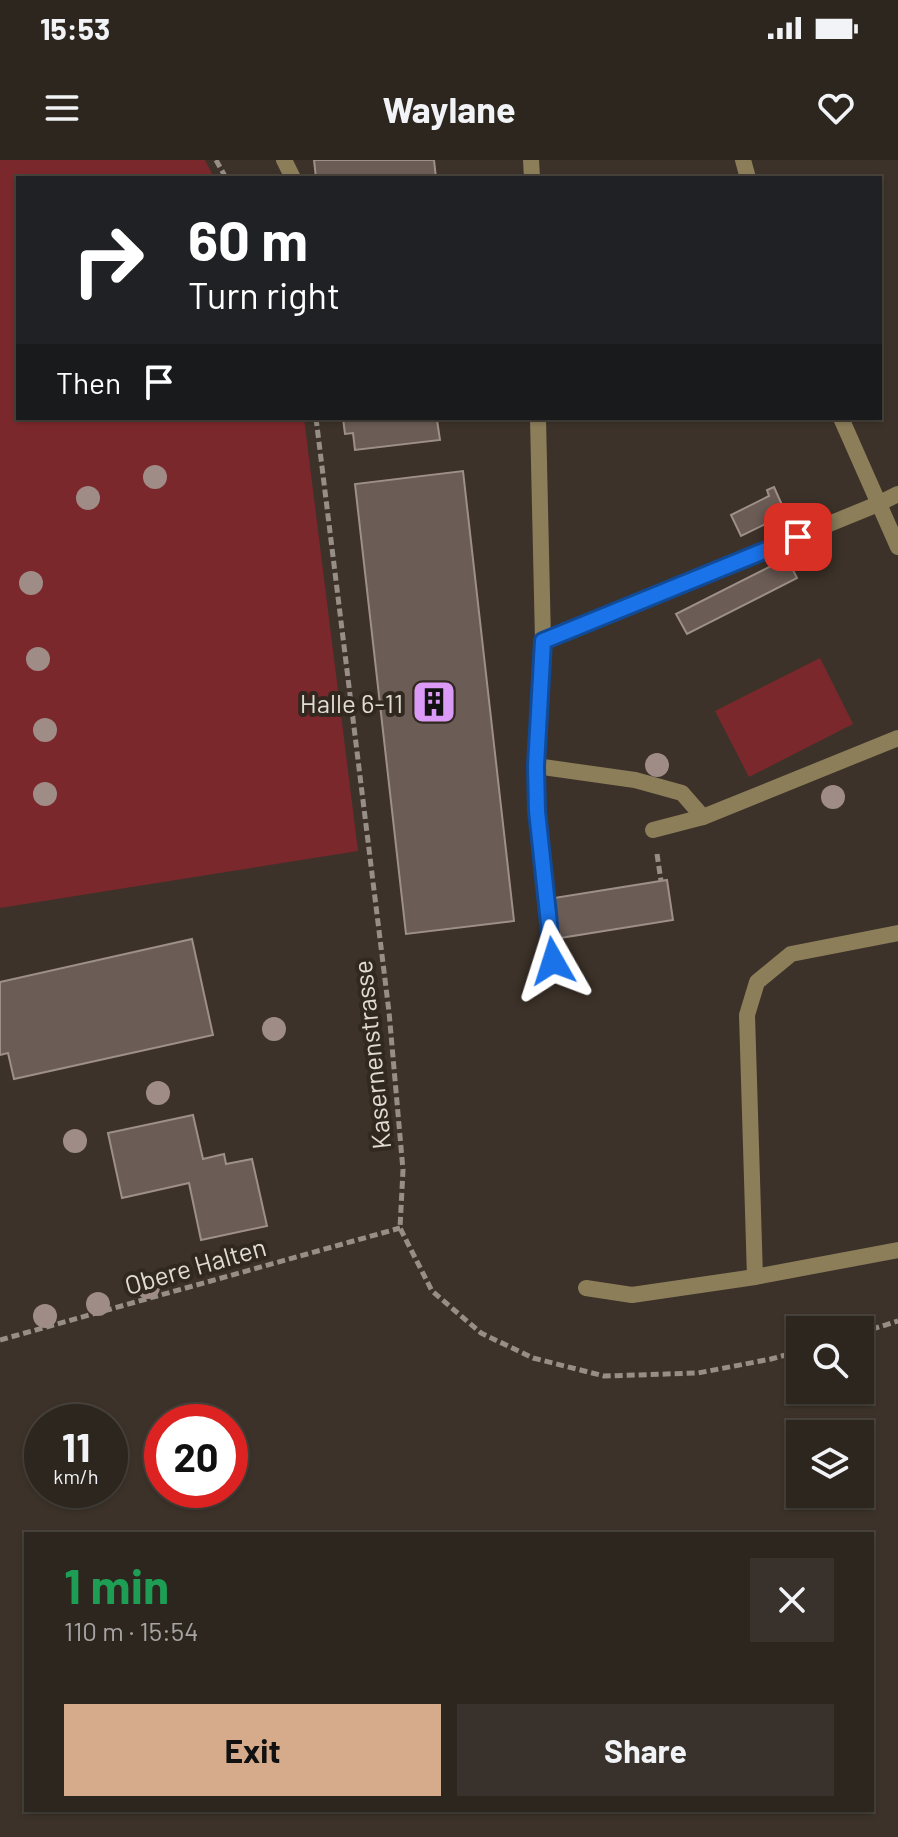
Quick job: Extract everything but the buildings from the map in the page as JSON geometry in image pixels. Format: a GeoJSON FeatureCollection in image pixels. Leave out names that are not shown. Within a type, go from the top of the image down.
{"type":"FeatureCollection","features":[{"type":"Feature","properties":{"kind":"lane"},"geometry":{"type":"LineString","coordinates":[[538,420],[543,641],[536,766],[537,811],[553,961]]}},
{"type":"Feature","properties":{"kind":"lane"},"geometry":{"type":"LineString","coordinates":[[842,420],[898,547]]}},
{"type":"Feature","properties":{"kind":"lane"},"geometry":{"type":"LineString","coordinates":[[543,641],[898,494]]}},
{"type":"Feature","properties":{"kind":"lane"},"geometry":{"type":"LineString","coordinates":[[653,830],[703,817],[898,738]]}},
{"type":"Feature","properties":{"kind":"lane"},"geometry":{"type":"LineString","coordinates":[[536,766],[635,780],[682,793],[703,817]]}},
{"type":"Feature","properties":{"kind":"lane"},"geometry":{"type":"LineString","coordinates":[[755,1277],[747,1015],[757,982],[791,954],[898,933]]}},
{"type":"Feature","properties":{"kind":"lane"},"geometry":{"type":"LineString","coordinates":[[586,1288],[632,1295],[755,1277],[898,1250]]}},
{"type":"Feature","properties":{"kind":"path","name":"Kasernenstrasse"},"geometry":{"type":"LineString","coordinates":[[316,420],[389,1012],[403,1170],[400,1228],[432,1291],[481,1333],[533,1358],[604,1376],[620,1376],[698,1373],[786,1355]]}},
{"type":"Feature","properties":{"kind":"path","name":"Obere Halten"},"geometry":{"type":"LineString","coordinates":[[0,1340],[400,1228]]}},
{"type":"Feature","properties":{"kind":"path"},"geometry":{"type":"LineString","coordinates":[[874,1329],[898,1321]]}},
{"type":"Feature","properties":{"kind":"shaded area"},"geometry":{"type":"Polygon","coordinates":[[[0,160],[205,160],[213,176],[16,176],[16,420],[304,420],[358,851],[0,908],[0,160]]]}},
{"type":"Feature","properties":{"kind":"shaded area"},"geometry":{"type":"Polygon","coordinates":[[[820,658],[853,724],[749,777],[715,711],[820,658]]]}},
{"type":"Feature","properties":{"kind":"place","name":"Halle 6-11"},"geometry":{"type":"Point","coordinates":[434,702]}},
{"type":"Feature","properties":{"kind":"route"},"geometry":{"type":"LineString","coordinates":[[553,961],[537,811],[536,766],[543,641],[798,537]]}}]}
